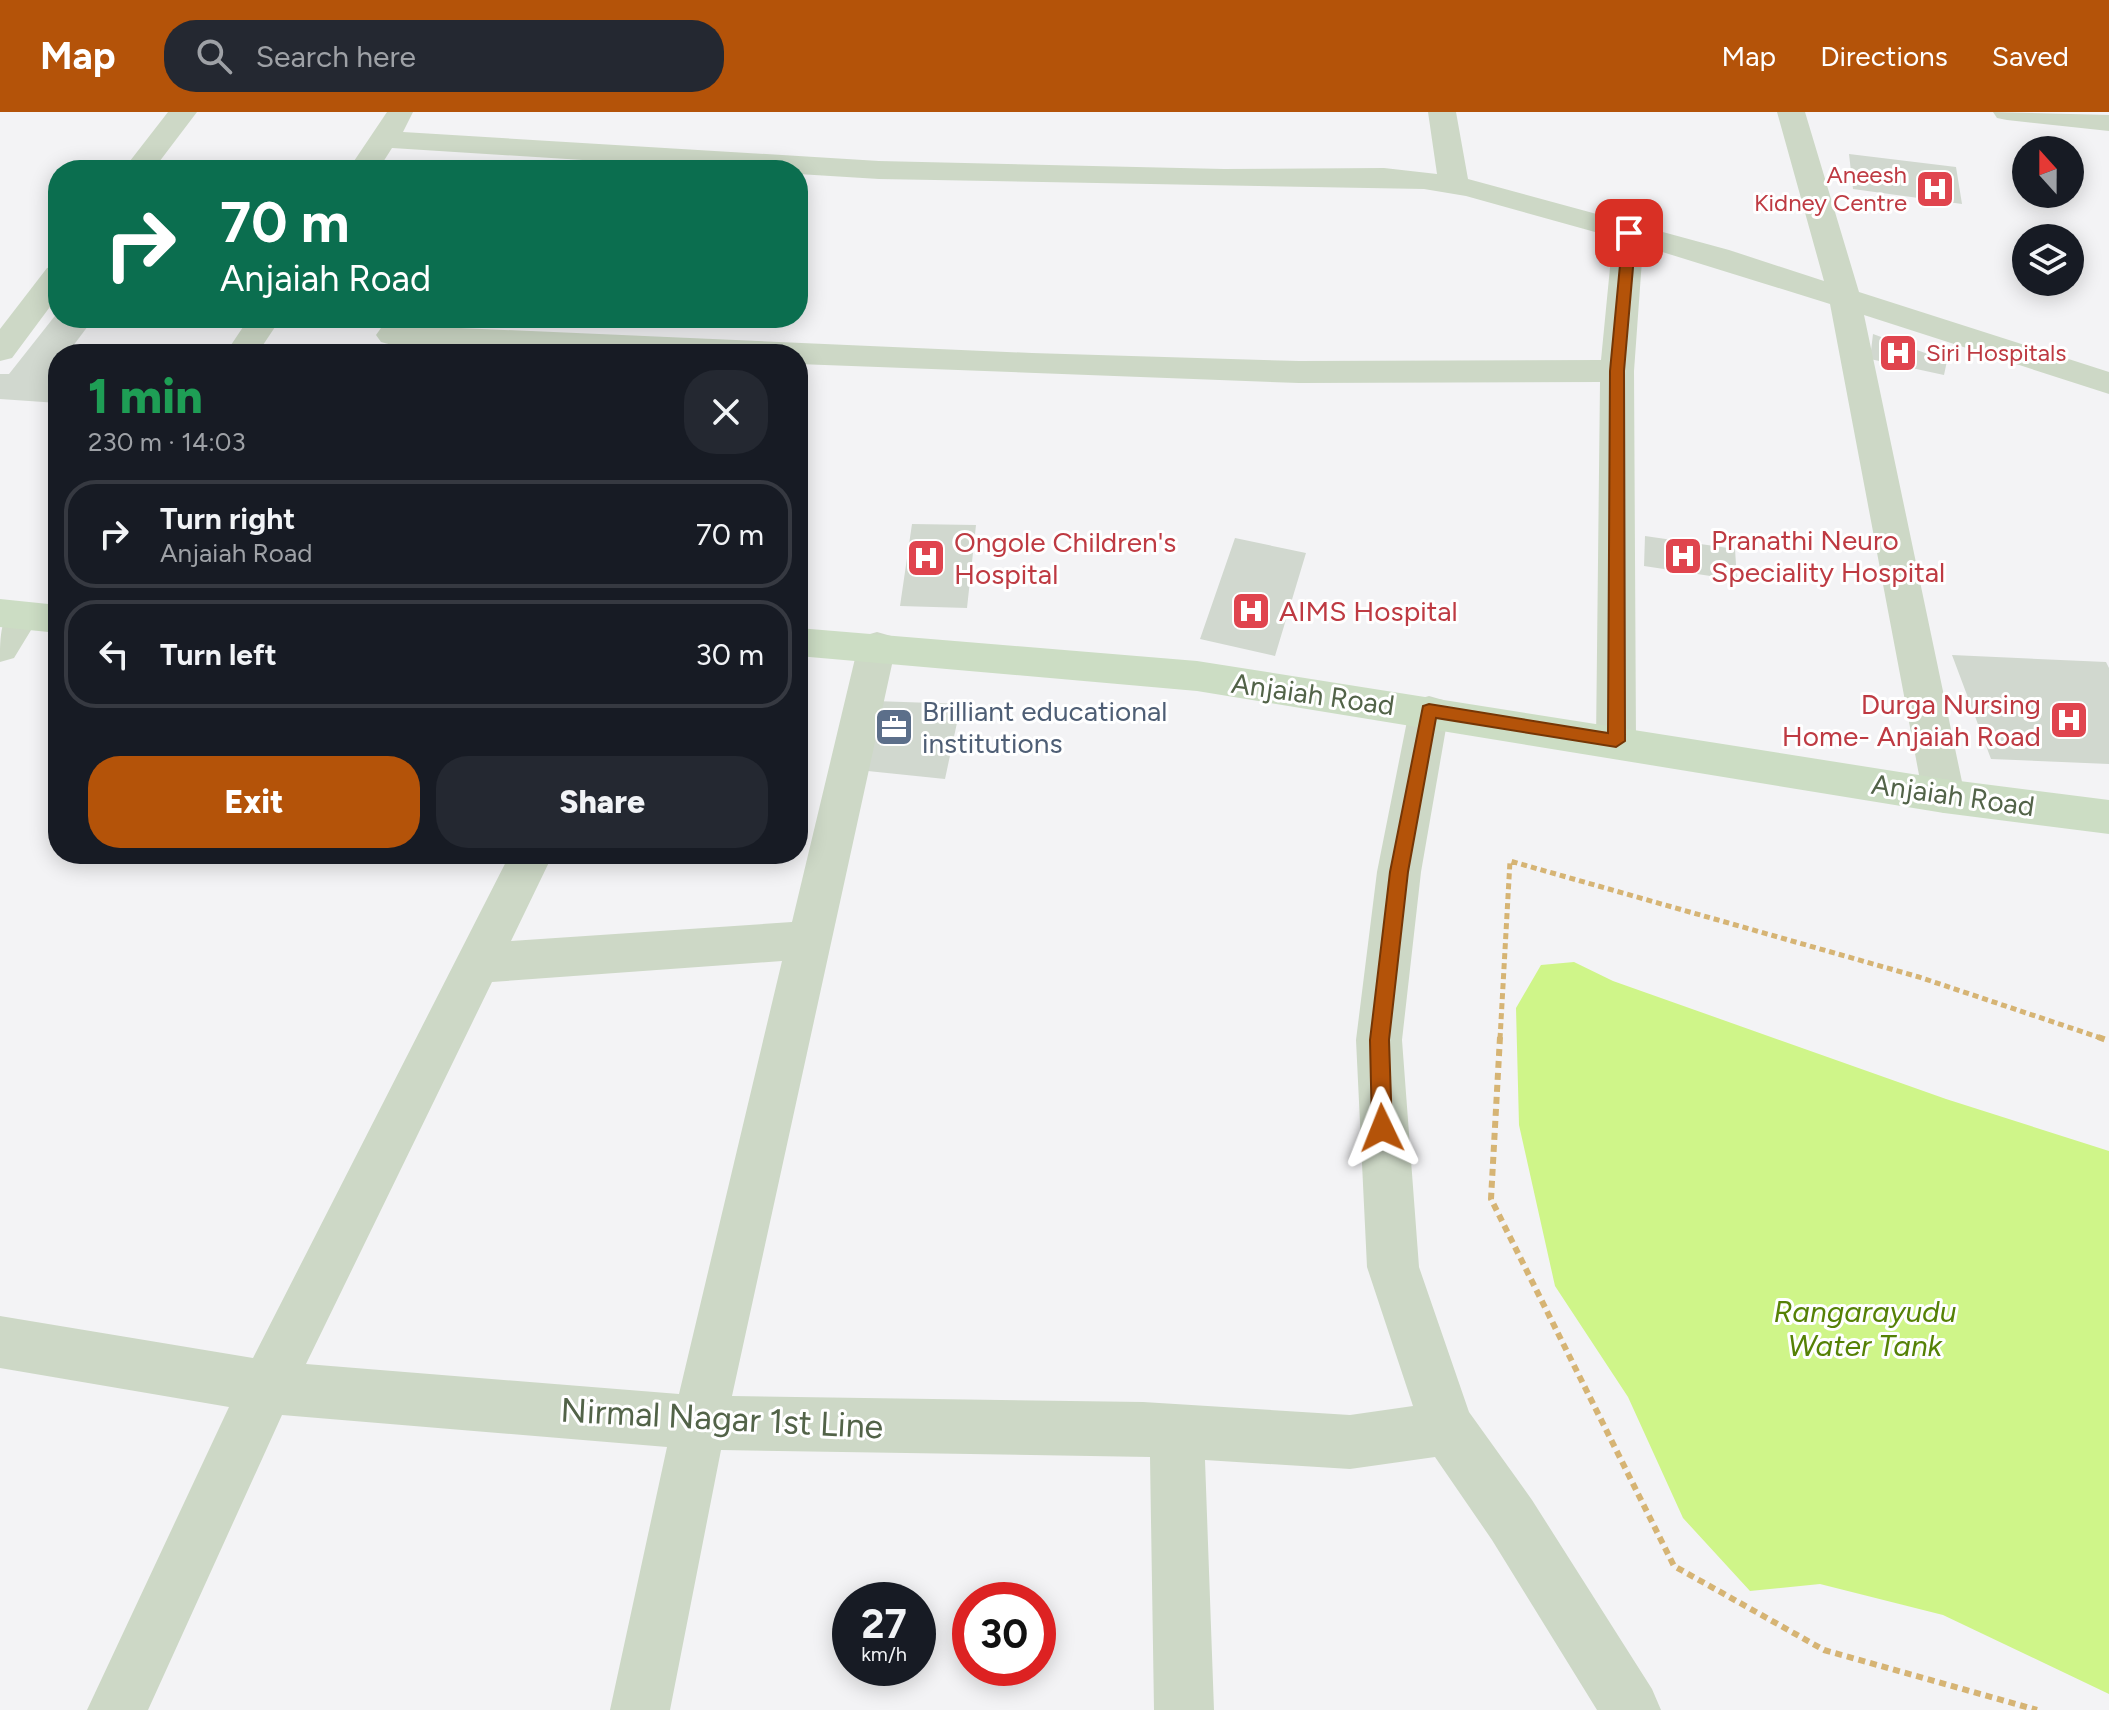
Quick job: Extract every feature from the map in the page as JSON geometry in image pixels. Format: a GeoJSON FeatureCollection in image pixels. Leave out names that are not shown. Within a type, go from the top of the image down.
{"type":"FeatureCollection","features":[{"type":"Feature","properties":{"kind":"street"},"geometry":{"type":"LineString","coordinates":[[146,160],[183,112]]}},
{"type":"Feature","properties":{"kind":"street"},"geometry":{"type":"LineString","coordinates":[[369,160],[401,112]]}},
{"type":"Feature","properties":{"kind":"street"},"geometry":{"type":"LineString","coordinates":[[1442,112],[1454,185]]}},
{"type":"Feature","properties":{"kind":"street"},"geometry":{"type":"LineString","coordinates":[[1791,112],[1845,298],[1944,796]]}},
{"type":"Feature","properties":{"kind":"street"},"geometry":{"type":"LineString","coordinates":[[2007,112],[2109,123]]}},
{"type":"Feature","properties":{"kind":"street"},"geometry":{"type":"LineString","coordinates":[[383,139],[719,160]]}},
{"type":"Feature","properties":{"kind":"street"},"geometry":{"type":"LineString","coordinates":[[808,166],[1224,178],[1384,177],[1454,185],[1629,233],[1845,298],[2109,383]]}},
{"type":"Feature","properties":{"kind":"street"},"geometry":{"type":"LineString","coordinates":[[1616,741],[1617,371],[1629,233]]}},
{"type":"Feature","properties":{"kind":"street"},"geometry":{"type":"LineString","coordinates":[[0,351],[48,288]]}},
{"type":"Feature","properties":{"kind":"street"},"geometry":{"type":"LineString","coordinates":[[392,335],[517,344]]}},
{"type":"Feature","properties":{"kind":"street"},"geometry":{"type":"LineString","coordinates":[[808,359],[1299,372],[1617,371]]}},
{"type":"Feature","properties":{"kind":"street"},"geometry":{"type":"LineString","coordinates":[[7,626],[48,620]]}},
{"type":"Feature","properties":{"kind":"street","name":"Anjaiah Road"},"geometry":{"type":"LineString","coordinates":[[808,643],[877,646],[1197,676],[1944,796],[2109,817]]}},
{"type":"Feature","properties":{"kind":"street"},"geometry":{"type":"LineString","coordinates":[[640,1710],[699,1423],[877,646]]}},
{"type":"Feature","properties":{"kind":"street"},"geometry":{"type":"LineString","coordinates":[[1429,711],[1399,872],[1379,1040],[1393,1267],[1447,1428],[1512,1520],[1631,1710]]}},
{"type":"Feature","properties":{"kind":"street"},"geometry":{"type":"LineString","coordinates":[[117,1710],[267,1387],[527,864]]}},
{"type":"Feature","properties":{"kind":"street"},"geometry":{"type":"LineString","coordinates":[[479,963],[810,940]]}},
{"type":"Feature","properties":{"kind":"street","name":"Nirmal Nagar 1st Line"},"geometry":{"type":"LineString","coordinates":[[0,1342],[267,1387],[699,1423],[1177,1431],[1350,1442],[1447,1428]]}},
{"type":"Feature","properties":{"kind":"street"},"geometry":{"type":"LineString","coordinates":[[1177,1431],[1184,1710]]}},
{"type":"Feature","properties":{"kind":"path"},"geometry":{"type":"LineString","coordinates":[[2037,1710],[1824,1650],[1674,1566],[1491,1199],[1510,861],[1919,977],[2109,1041]]}},
{"type":"Feature","properties":{"kind":"water","name":"Rangarayudu Water Tank"},"geometry":{"type":"Polygon","coordinates":[[[1574,962],[1613,981],[1946,1099],[2109,1151],[2109,1694],[1943,1615],[1820,1584],[1750,1591],[1683,1518],[1628,1397],[1555,1286],[1519,1125],[1516,1008],[1541,965],[1574,962]]]}},
{"type":"Feature","properties":{"kind":"building"},"geometry":{"type":"Polygon","coordinates":[[[1849,154],[1956,167],[1962,204],[1853,189],[1849,154]]]}},
{"type":"Feature","properties":{"kind":"building"},"geometry":{"type":"Polygon","coordinates":[[[48,325],[48,328],[86,328],[74,344],[48,344],[48,402],[0,399],[0,374],[9,374],[48,325]]]}},
{"type":"Feature","properties":{"kind":"building"},"geometry":{"type":"Polygon","coordinates":[[[1873,334],[1947,361],[1944,375],[1870,359],[1873,334]]]}},
{"type":"Feature","properties":{"kind":"building"},"geometry":{"type":"Polygon","coordinates":[[[912,524],[976,525],[967,608],[900,606],[912,524]]]}},
{"type":"Feature","properties":{"kind":"building"},"geometry":{"type":"Polygon","coordinates":[[[1645,536],[1735,549],[1737,580],[1644,566],[1645,536]]]}},
{"type":"Feature","properties":{"kind":"building"},"geometry":{"type":"Polygon","coordinates":[[[1235,538],[1306,553],[1275,656],[1200,639],[1235,538]]]}},
{"type":"Feature","properties":{"kind":"building"},"geometry":{"type":"Polygon","coordinates":[[[1952,655],[2106,662],[2109,668],[2109,764],[1991,759],[1952,655]]]}},
{"type":"Feature","properties":{"kind":"building"},"geometry":{"type":"Polygon","coordinates":[[[875,701],[961,704],[945,779],[858,770],[875,701]]]}},
{"type":"Feature","properties":{"kind":"place","name":"Aneesh Kidney Centre"},"geometry":{"type":"Point","coordinates":[1935,189]}},
{"type":"Feature","properties":{"kind":"place","name":"Siri Hospitals"},"geometry":{"type":"Point","coordinates":[1898,353]}},
{"type":"Feature","properties":{"kind":"place","name":"Pranathi Neuro Speciality Hospital"},"geometry":{"type":"Point","coordinates":[1683,556]}},
{"type":"Feature","properties":{"kind":"place","name":"Ongole Children's Hospital"},"geometry":{"type":"Point","coordinates":[926,558]}},
{"type":"Feature","properties":{"kind":"place","name":"AIMS Hospital"},"geometry":{"type":"Point","coordinates":[1251,611]}},
{"type":"Feature","properties":{"kind":"place","name":"Durga Nursing Home- Anjaiah Road"},"geometry":{"type":"Point","coordinates":[2069,720]}},
{"type":"Feature","properties":{"kind":"place","name":"Brilliant educational institutions"},"geometry":{"type":"Point","coordinates":[894,727]}},
{"type":"Feature","properties":{"kind":"route"},"geometry":{"type":"LineString","coordinates":[[1382,1128],[1379,1040],[1399,872],[1429,711],[1616,741],[1617,371],[1629,233]]}}]}
